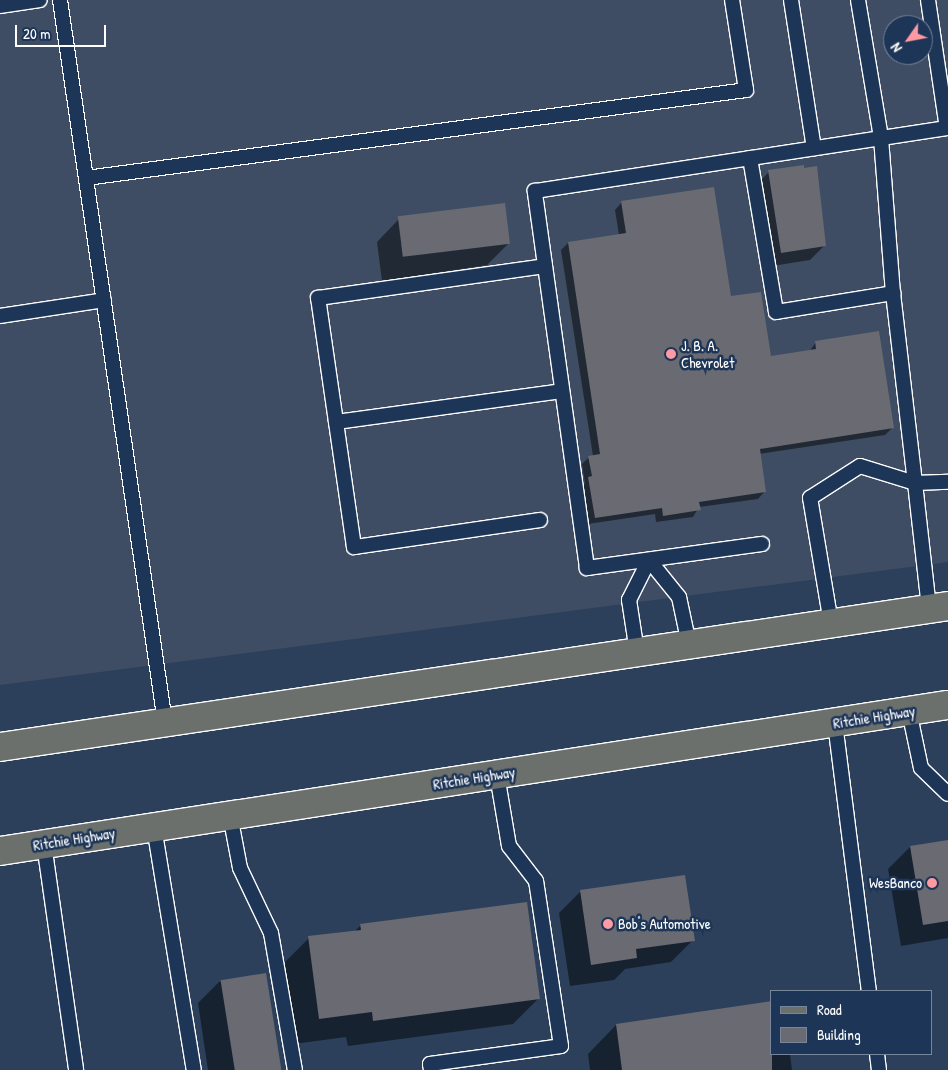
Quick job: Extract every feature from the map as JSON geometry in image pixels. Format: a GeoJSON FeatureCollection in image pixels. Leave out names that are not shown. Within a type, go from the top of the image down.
{"type":"FeatureCollection","features":[{"type":"Feature","properties":{"kind":"main road"},"geometry":{"type":"LineString","coordinates":[[0,746],[938,607]]}},
{"type":"Feature","properties":{"kind":"main road","name":"Ritchie Highway"},"geometry":{"type":"LineString","coordinates":[[0,851],[948,705]]}},
{"type":"Feature","properties":{"kind":"lane"},"geometry":{"type":"LineString","coordinates":[[0,6],[40,0]]}},
{"type":"Feature","properties":{"kind":"lane"},"geometry":{"type":"LineString","coordinates":[[60,0],[165,722]]}},
{"type":"Feature","properties":{"kind":"lane"},"geometry":{"type":"LineString","coordinates":[[86,178],[746,90],[732,0]]}},
{"type":"Feature","properties":{"kind":"lane"},"geometry":{"type":"LineString","coordinates":[[791,0],[814,148]]}},
{"type":"Feature","properties":{"kind":"lane"},"geometry":{"type":"LineString","coordinates":[[858,0],[881,138],[893,293],[915,483],[938,607]]}},
{"type":"Feature","properties":{"kind":"lane"},"geometry":{"type":"LineString","coordinates":[[762,544],[587,568],[535,191],[948,128],[928,0]]}},
{"type":"Feature","properties":{"kind":"lane"},"geometry":{"type":"LineString","coordinates":[[750,158],[776,312],[893,293]]}},
{"type":"Feature","properties":{"kind":"lane"},"geometry":{"type":"LineString","coordinates":[[540,520],[354,547],[318,298],[545,266]]}},
{"type":"Feature","properties":{"kind":"lane"},"geometry":{"type":"LineString","coordinates":[[0,316],[104,300]]}},
{"type":"Feature","properties":{"kind":"lane"},"geometry":{"type":"LineString","coordinates":[[336,422],[562,391]]}},
{"type":"Feature","properties":{"kind":"lane"},"geometry":{"type":"LineString","coordinates":[[831,623],[810,498],[860,466],[915,483],[948,482]]}},
{"type":"Feature","properties":{"kind":"lane"},"geometry":{"type":"LineString","coordinates":[[649,560],[679,597],[689,644]]}},
{"type":"Feature","properties":{"kind":"lane"},"geometry":{"type":"LineString","coordinates":[[637,652],[629,600],[649,560]]}},
{"type":"Feature","properties":{"kind":"lane"},"geometry":{"type":"LineString","coordinates":[[909,711],[921,768],[948,794]]}},
{"type":"Feature","properties":{"kind":"lane"},"geometry":{"type":"LineString","coordinates":[[835,723],[869,990]]}},
{"type":"Feature","properties":{"kind":"lane"},"geometry":{"type":"LineString","coordinates":[[431,1070],[430,1064],[561,1046],[536,881],[509,846],[497,775]]}},
{"type":"Feature","properties":{"kind":"lane"},"geometry":{"type":"LineString","coordinates":[[230,815],[240,868],[271,933],[295,1070]]}},
{"type":"Feature","properties":{"kind":"lane"},"geometry":{"type":"LineString","coordinates":[[154,827],[194,1070]]}},
{"type":"Feature","properties":{"kind":"lane"},"geometry":{"type":"LineString","coordinates":[[44,844],[76,1070]]}},
{"type":"Feature","properties":{"kind":"lane"},"geometry":{"type":"LineString","coordinates":[[877,1055],[879,1070]]}},
{"type":"Feature","properties":{"kind":"shaded area"},"geometry":{"type":"Polygon","coordinates":[[[0,0],[948,0],[948,562],[0,685],[0,0]]]}},
{"type":"Feature","properties":{"kind":"building"},"geometry":{"type":"Polygon","coordinates":[[[804,165],[804,168],[817,166],[826,246],[781,253],[768,170],[804,165]]]}},
{"type":"Feature","properties":{"kind":"building","name":"J. B. A. Chevrolet"},"geometry":{"type":"Polygon","coordinates":[[[714,187],[731,296],[761,292],[771,356],[816,349],[815,341],[879,331],[894,428],[760,449],[766,492],[699,502],[701,510],[663,516],[662,508],[595,518],[588,477],[592,476],[588,456],[600,454],[568,242],[626,233],[621,201],[714,187]]]}},
{"type":"Feature","properties":{"kind":"building"},"geometry":{"type":"Polygon","coordinates":[[[505,203],[510,244],[403,257],[398,216],[505,203]]]}},
{"type":"Feature","properties":{"kind":"building","name":"WesBanco"},"geometry":{"type":"Polygon","coordinates":[[[948,840],[948,921],[923,925],[910,846],[948,840]]]}},
{"type":"Feature","properties":{"kind":"building"},"geometry":{"type":"Polygon","coordinates":[[[685,875],[695,941],[636,949],[637,958],[591,965],[580,890],[685,875]]]}},
{"type":"Feature","properties":{"kind":"building"},"geometry":{"type":"Polygon","coordinates":[[[527,902],[540,999],[373,1021],[372,1012],[319,1019],[308,936],[361,930],[360,924],[527,902]]]}},
{"type":"Feature","properties":{"kind":"building"},"geometry":{"type":"Polygon","coordinates":[[[266,973],[281,1070],[235,1070],[221,980],[266,973]]]}},
{"type":"Feature","properties":{"kind":"building"},"geometry":{"type":"Polygon","coordinates":[[[770,1001],[770,1055],[772,1055],[772,1070],[622,1070],[616,1024],[770,1001]]]}},
{"type":"Feature","properties":{"kind":"place","name":"J. B. A. Chevrolet"},"geometry":{"type":"Point","coordinates":[671,354]}},
{"type":"Feature","properties":{"kind":"place","name":"WesBanco"},"geometry":{"type":"Point","coordinates":[932,883]}},
{"type":"Feature","properties":{"kind":"place","name":"Bob's Automotive"},"geometry":{"type":"Point","coordinates":[608,924]}}]}
